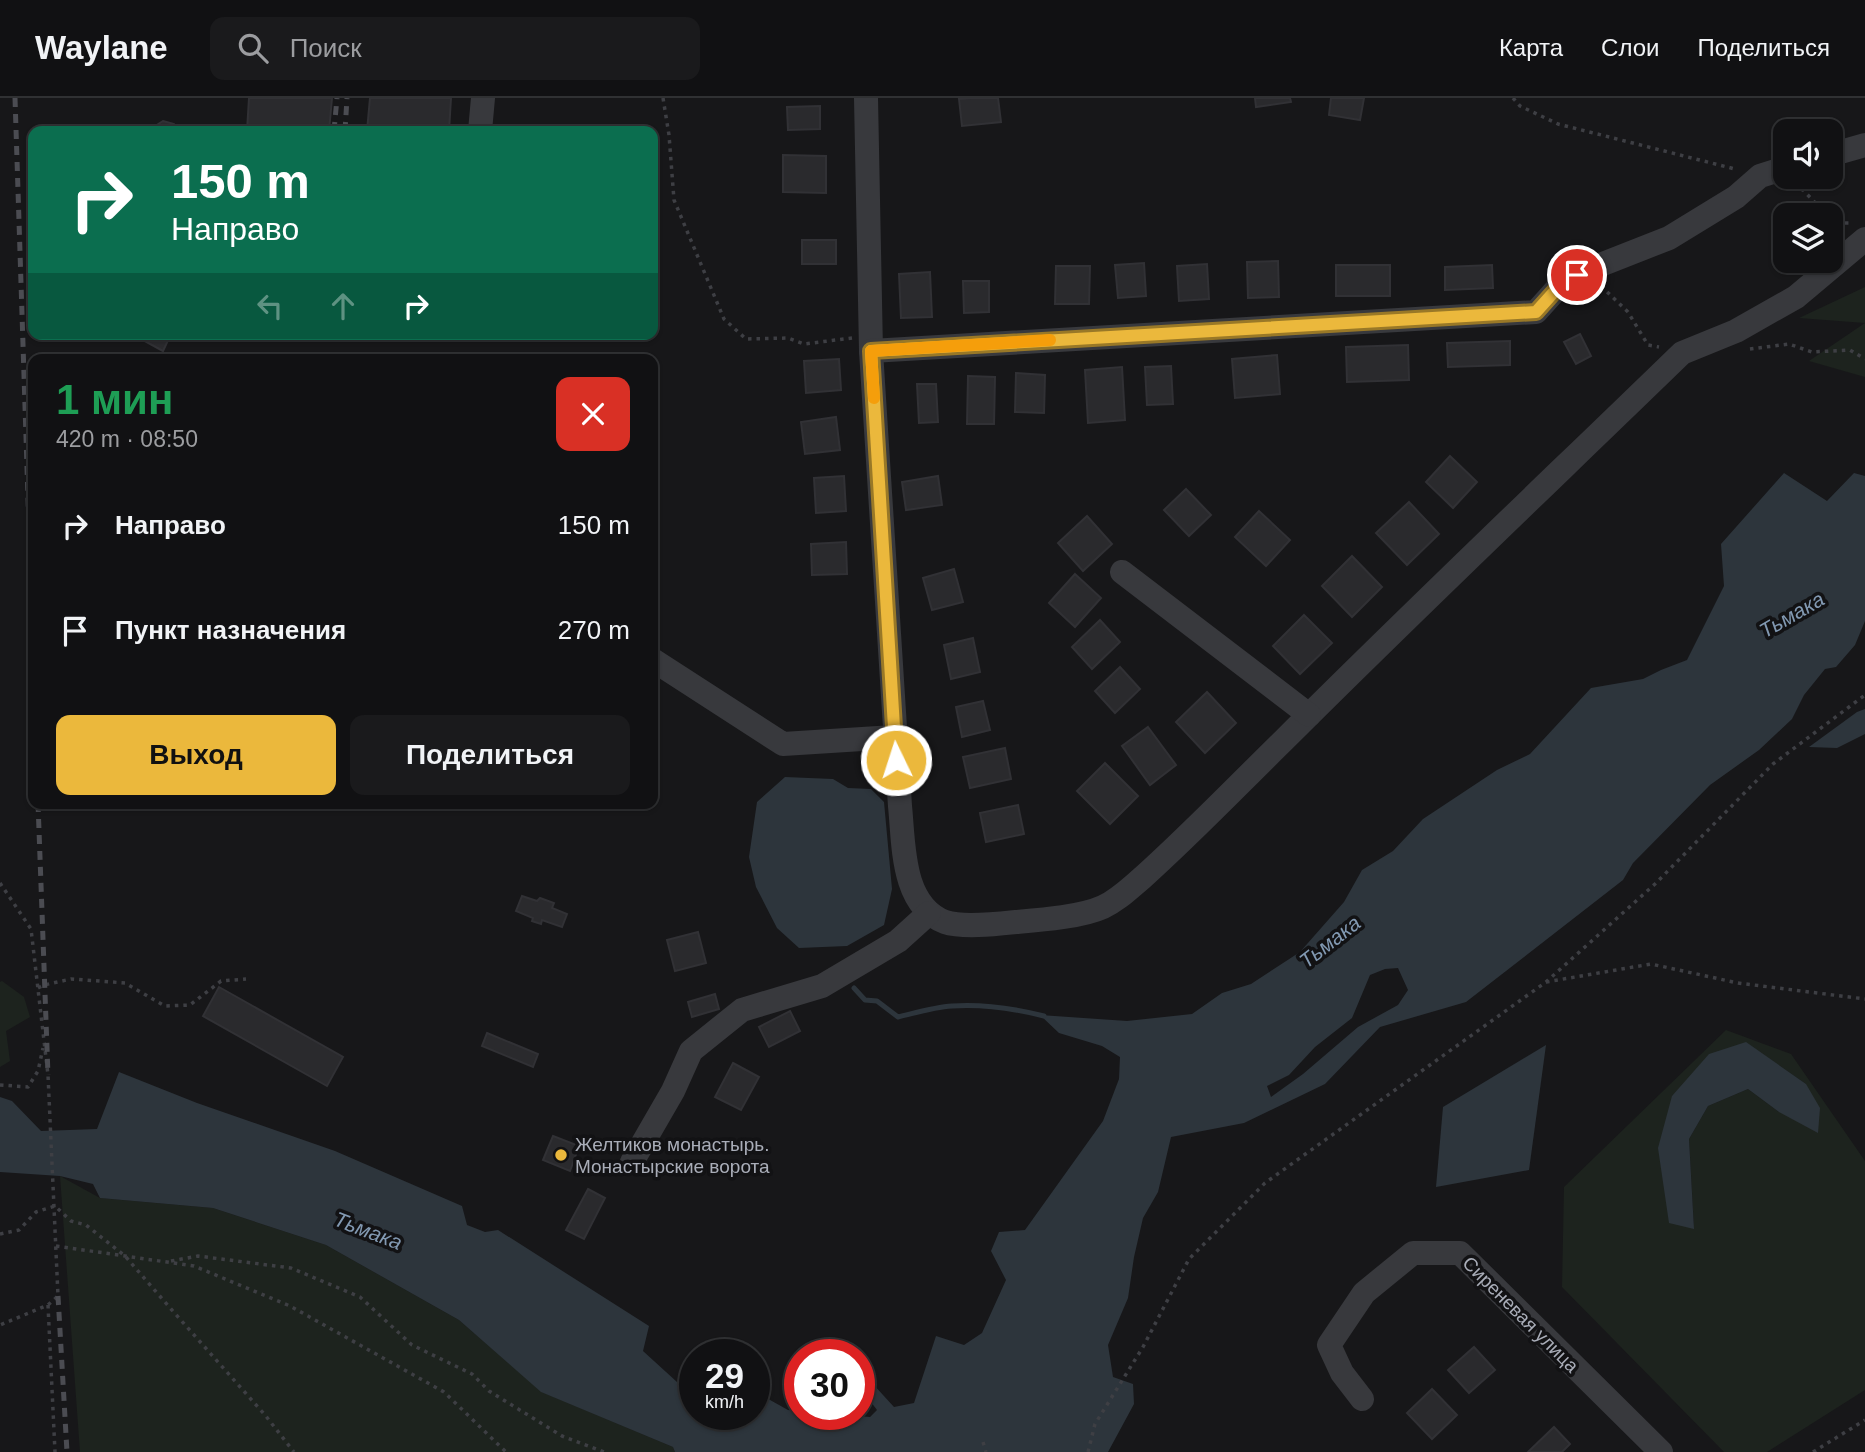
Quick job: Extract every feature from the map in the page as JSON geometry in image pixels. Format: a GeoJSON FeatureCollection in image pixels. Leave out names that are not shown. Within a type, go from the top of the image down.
{"type":"FeatureCollection","features":[{"type":"Feature","properties":{"kind":"street"},"geometry":{"type":"LineString","coordinates":[[480,126],[483,98]]}},
{"type":"Feature","properties":{"kind":"street"},"geometry":{"type":"LineString","coordinates":[[866,98],[871,351],[900,806],[908,874],[915,894],[929,913],[947,923],[991,924],[1044,919],[1101,908],[1121,897],[1682,353],[1736,331],[1796,297],[1860,231]]}},
{"type":"Feature","properties":{"kind":"street"},"geometry":{"type":"LineString","coordinates":[[1843,151],[1865,145]]}},
{"type":"Feature","properties":{"kind":"street"},"geometry":{"type":"LineString","coordinates":[[871,351],[1536,312],[1563,282],[1669,238],[1735,198],[1760,176],[1773,176]]}},
{"type":"Feature","properties":{"kind":"street"},"geometry":{"type":"LineString","coordinates":[[1122,572],[1309,715]]}},
{"type":"Feature","properties":{"kind":"street"},"geometry":{"type":"LineString","coordinates":[[658,663],[783,744],[894,737]]}},
{"type":"Feature","properties":{"kind":"street"},"geometry":{"type":"LineString","coordinates":[[632,1162],[673,1091],[691,1051],[742,1010],[822,986],[898,941],[929,913]]}},
{"type":"Feature","properties":{"kind":"street","name":"Сиреневая улица"},"geometry":{"type":"LineString","coordinates":[[1362,1399],[1342,1373],[1329,1345],[1364,1293],[1413,1253],[1460,1253],[1661,1452]]}},
{"type":"Feature","properties":{"kind":"path"},"geometry":{"type":"LineString","coordinates":[[663,98],[674,200],[724,319],[746,339],[788,338],[804,344],[853,338],[871,351]]}},
{"type":"Feature","properties":{"kind":"path"},"geometry":{"type":"LineString","coordinates":[[1513,98],[1520,106],[1558,124],[1760,176]]}},
{"type":"Feature","properties":{"kind":"path"},"geometry":{"type":"LineString","coordinates":[[1802,189],[1816,203]]}},
{"type":"Feature","properties":{"kind":"path"},"geometry":{"type":"LineString","coordinates":[[1843,226],[1860,231]]}},
{"type":"Feature","properties":{"kind":"path"},"geometry":{"type":"LineString","coordinates":[[1088,1452],[1096,1424],[1143,1347],[1189,1259],[1265,1183],[1546,982],[1655,884],[1773,764],[1865,695]]}},
{"type":"Feature","properties":{"kind":"path"},"geometry":{"type":"LineString","coordinates":[[0,883],[31,929],[48,1075],[58,1296],[48,1305],[0,1325]]}},
{"type":"Feature","properties":{"kind":"path"},"geometry":{"type":"LineString","coordinates":[[1546,982],[1651,964],[1738,983],[1865,999]]}},
{"type":"Feature","properties":{"kind":"path"},"geometry":{"type":"LineString","coordinates":[[38,988],[71,979],[125,983],[165,1006],[190,1005],[221,981],[246,979]]}},
{"type":"Feature","properties":{"kind":"path"},"geometry":{"type":"LineString","coordinates":[[0,1085],[28,1087],[38,1071],[44,1043]]}},
{"type":"Feature","properties":{"kind":"path"},"geometry":{"type":"LineString","coordinates":[[0,1234],[19,1230],[36,1212],[55,1206]]}},
{"type":"Feature","properties":{"kind":"path"},"geometry":{"type":"LineString","coordinates":[[55,1206],[71,1221],[86,1225],[125,1256],[265,1415],[294,1452]]}},
{"type":"Feature","properties":{"kind":"path"},"geometry":{"type":"LineString","coordinates":[[57,1246],[194,1266],[278,1301],[444,1392],[506,1452]]}},
{"type":"Feature","properties":{"kind":"path"},"geometry":{"type":"LineString","coordinates":[[165,1262],[198,1256],[291,1268],[360,1297],[412,1345],[472,1374],[489,1391],[562,1436],[604,1452]]}},
{"type":"Feature","properties":{"kind":"path"},"geometry":{"type":"LineString","coordinates":[[48,1305],[55,1452]]}},
{"type":"Feature","properties":{"kind":"path"},"geometry":{"type":"LineString","coordinates":[[1813,1452],[1865,1420]]}},
{"type":"Feature","properties":{"kind":"path"},"geometry":{"type":"LineString","coordinates":[[983,1442],[986,1452]]}},
{"type":"Feature","properties":{"kind":"shaded area"},"geometry":{"type":"Polygon","coordinates":[[[1865,287],[1865,323],[1799,318],[1865,287]]]}},
{"type":"Feature","properties":{"kind":"shaded area"},"geometry":{"type":"Polygon","coordinates":[[[1865,323],[1865,377],[1809,361],[1865,323]]]}},
{"type":"Feature","properties":{"kind":"shaded area"},"geometry":{"type":"Polygon","coordinates":[[[0,982],[24,997],[30,1017],[6,1031],[10,1061],[0,1067],[0,982]]]}},
{"type":"Feature","properties":{"kind":"shaded area"},"geometry":{"type":"Polygon","coordinates":[[[1726,1030],[1791,1054],[1865,1161],[1865,1390],[1767,1452],[1724,1452],[1562,1287],[1564,1187],[1726,1030]],[[1746,1043],[1672,1096],[1694,1228],[1689,1139],[1708,1106],[1748,1089],[1779,1112],[1806,1084],[1746,1043]]]}},
{"type":"Feature","properties":{"kind":"shaded area"},"geometry":{"type":"Polygon","coordinates":[[[60,1176],[100,1198],[213,1208],[326,1245],[459,1320],[542,1392],[673,1447],[675,1452],[80,1452],[60,1176]]]}},
{"type":"Feature","properties":{"kind":"water","name":"Тьмака"},"geometry":{"type":"Polygon","coordinates":[[[1784,473],[1827,501],[1854,473],[1865,476],[1865,621],[1855,645],[1836,667],[1825,669],[1804,695],[1792,719],[1759,750],[1710,785],[1633,863],[1623,880],[1466,1002],[1380,1027],[1325,1084],[1244,1123],[1171,1137],[1158,1192],[1143,1218],[1128,1298],[1108,1345],[1113,1377],[1133,1384],[1134,1404],[1108,1452],[675,1452],[673,1447],[541,1392],[459,1320],[326,1245],[213,1208],[100,1198],[93,1184],[60,1176],[0,1172],[0,1097],[12,1101],[41,1131],[97,1129],[119,1072],[197,1103],[335,1151],[462,1206],[467,1225],[485,1232],[498,1230],[649,1326],[643,1351],[679,1383],[679,1430],[770,1430],[770,1400],[784,1408],[784,1430],[875,1430],[875,1386],[894,1407],[914,1403],[936,1336],[964,1345],[982,1333],[1006,1280],[991,1251],[999,1232],[1025,1230],[1103,1121],[1119,1079],[1120,1057],[1102,1046],[1059,1033],[1040,1015],[1127,1021],[1192,1014],[1222,993],[1251,984],[1300,952],[1344,902],[1362,870],[1393,851],[1423,819],[1497,770],[1530,754],[1591,688],[1643,679],[1687,660],[1724,586],[1721,544],[1784,473]],[[1398,968],[1385,969],[1370,975],[1352,1018],[1315,1047],[1289,1075],[1267,1086],[1271,1097],[1303,1074],[1358,1027],[1398,1005],[1408,990],[1398,968]]]}},
{"type":"Feature","properties":{"kind":"water"},"geometry":{"type":"Polygon","coordinates":[[[1865,709],[1865,734],[1837,748],[1809,747],[1857,712],[1865,709]]]}},
{"type":"Feature","properties":{"kind":"water"},"geometry":{"type":"Polygon","coordinates":[[[785,777],[833,779],[848,788],[871,789],[884,802],[892,889],[884,925],[847,946],[799,948],[777,928],[756,887],[749,857],[757,802],[785,777]]]}},
{"type":"Feature","properties":{"kind":"water"},"geometry":{"type":"Polygon","coordinates":[[[1746,1042],[1806,1084],[1820,1108],[1818,1133],[1779,1112],[1748,1089],[1708,1106],[1689,1139],[1694,1229],[1669,1223],[1658,1148],[1672,1096],[1709,1054],[1746,1042]]]}},
{"type":"Feature","properties":{"kind":"water"},"geometry":{"type":"Polygon","coordinates":[[[1546,1045],[1529,1170],[1436,1187],[1443,1107],[1546,1045]]]}},
{"type":"Feature","properties":{"kind":"building"},"geometry":{"type":"Polygon","coordinates":[[[249,98],[332,98],[329,126],[247,126],[249,98]]]}},
{"type":"Feature","properties":{"kind":"building"},"geometry":{"type":"Polygon","coordinates":[[[370,98],[451,98],[449,126],[367,126],[370,98]]]}},
{"type":"Feature","properties":{"kind":"building"},"geometry":{"type":"Polygon","coordinates":[[[998,98],[1001,122],[962,126],[959,99],[998,98]]]}},
{"type":"Feature","properties":{"kind":"building"},"geometry":{"type":"Polygon","coordinates":[[[1255,98],[1290,98],[1291,102],[1256,107],[1255,98]]]}},
{"type":"Feature","properties":{"kind":"building"},"geometry":{"type":"Polygon","coordinates":[[[1331,98],[1364,98],[1360,120],[1329,115],[1331,98]]]}},
{"type":"Feature","properties":{"kind":"building"},"geometry":{"type":"Polygon","coordinates":[[[820,106],[820,129],[788,130],[787,107],[820,106]]]}},
{"type":"Feature","properties":{"kind":"building"},"geometry":{"type":"Polygon","coordinates":[[[163,121],[175,126],[157,126],[163,121]]]}},
{"type":"Feature","properties":{"kind":"building"},"geometry":{"type":"Polygon","coordinates":[[[783,155],[826,156],[826,193],[783,192],[783,155]]]}},
{"type":"Feature","properties":{"kind":"building"},"geometry":{"type":"Polygon","coordinates":[[[802,240],[836,240],[836,264],[802,264],[802,240]]]}},
{"type":"Feature","properties":{"kind":"building"},"geometry":{"type":"Polygon","coordinates":[[[1278,261],[1279,297],[1248,298],[1247,262],[1278,261]]]}},
{"type":"Feature","properties":{"kind":"building"},"geometry":{"type":"Polygon","coordinates":[[[1144,263],[1146,296],[1118,298],[1115,265],[1144,263]]]}},
{"type":"Feature","properties":{"kind":"building"},"geometry":{"type":"Polygon","coordinates":[[[1207,264],[1209,299],[1179,301],[1177,266],[1207,264]]]}},
{"type":"Feature","properties":{"kind":"building"},"geometry":{"type":"Polygon","coordinates":[[[1336,265],[1390,265],[1390,296],[1336,296],[1336,265]]]}},
{"type":"Feature","properties":{"kind":"building"},"geometry":{"type":"Polygon","coordinates":[[[1492,265],[1493,288],[1445,290],[1445,267],[1492,265]]]}},
{"type":"Feature","properties":{"kind":"building"},"geometry":{"type":"Polygon","coordinates":[[[1056,266],[1090,266],[1089,304],[1055,304],[1056,266]]]}},
{"type":"Feature","properties":{"kind":"building"},"geometry":{"type":"Polygon","coordinates":[[[930,272],[932,317],[901,318],[899,274],[930,272]]]}},
{"type":"Feature","properties":{"kind":"building"},"geometry":{"type":"Polygon","coordinates":[[[963,281],[989,281],[989,312],[964,313],[963,281]]]}},
{"type":"Feature","properties":{"kind":"building"},"geometry":{"type":"Polygon","coordinates":[[[1580,334],[1591,356],[1576,364],[1564,342],[1580,334]]]}},
{"type":"Feature","properties":{"kind":"building"},"geometry":{"type":"Polygon","coordinates":[[[143,340],[168,340],[163,351],[143,340]]]}},
{"type":"Feature","properties":{"kind":"building"},"geometry":{"type":"Polygon","coordinates":[[[1510,341],[1510,365],[1448,367],[1447,343],[1510,341]]]}},
{"type":"Feature","properties":{"kind":"building"},"geometry":{"type":"Polygon","coordinates":[[[1408,345],[1409,380],[1347,382],[1346,347],[1408,345]]]}},
{"type":"Feature","properties":{"kind":"building"},"geometry":{"type":"Polygon","coordinates":[[[1277,355],[1280,394],[1235,398],[1232,359],[1277,355]]]}},
{"type":"Feature","properties":{"kind":"building"},"geometry":{"type":"Polygon","coordinates":[[[839,359],[841,390],[806,393],[804,361],[839,359]]]}},
{"type":"Feature","properties":{"kind":"building"},"geometry":{"type":"Polygon","coordinates":[[[1171,366],[1173,404],[1147,405],[1145,367],[1171,366]]]}},
{"type":"Feature","properties":{"kind":"building"},"geometry":{"type":"Polygon","coordinates":[[[1122,367],[1125,420],[1088,423],[1085,370],[1122,367]]]}},
{"type":"Feature","properties":{"kind":"building"},"geometry":{"type":"Polygon","coordinates":[[[1016,373],[1045,375],[1044,413],[1015,412],[1016,373]]]}},
{"type":"Feature","properties":{"kind":"building"},"geometry":{"type":"Polygon","coordinates":[[[968,376],[995,377],[994,424],[967,424],[968,376]]]}},
{"type":"Feature","properties":{"kind":"building"},"geometry":{"type":"Polygon","coordinates":[[[917,384],[936,384],[938,422],[919,423],[917,384]]]}},
{"type":"Feature","properties":{"kind":"building"},"geometry":{"type":"Polygon","coordinates":[[[836,417],[840,450],[805,454],[801,422],[836,417]]]}},
{"type":"Feature","properties":{"kind":"building"},"geometry":{"type":"Polygon","coordinates":[[[1450,456],[1477,482],[1453,508],[1426,482],[1450,456]]]}},
{"type":"Feature","properties":{"kind":"building"},"geometry":{"type":"Polygon","coordinates":[[[844,476],[846,511],[816,513],[814,478],[844,476]]]}},
{"type":"Feature","properties":{"kind":"building"},"geometry":{"type":"Polygon","coordinates":[[[938,476],[942,505],[906,510],[902,482],[938,476]]]}},
{"type":"Feature","properties":{"kind":"building"},"geometry":{"type":"Polygon","coordinates":[[[1186,489],[1211,515],[1189,536],[1164,510],[1186,489]]]}},
{"type":"Feature","properties":{"kind":"building"},"geometry":{"type":"Polygon","coordinates":[[[1409,502],[1439,534],[1407,565],[1376,533],[1409,502]]]}},
{"type":"Feature","properties":{"kind":"building"},"geometry":{"type":"Polygon","coordinates":[[[1259,511],[1290,540],[1266,566],[1235,537],[1259,511]]]}},
{"type":"Feature","properties":{"kind":"building"},"geometry":{"type":"Polygon","coordinates":[[[1087,516],[1112,544],[1083,571],[1058,543],[1087,516]]]}},
{"type":"Feature","properties":{"kind":"building"},"geometry":{"type":"Polygon","coordinates":[[[846,542],[847,574],[812,575],[811,544],[846,542]]]}},
{"type":"Feature","properties":{"kind":"building"},"geometry":{"type":"Polygon","coordinates":[[[1352,556],[1382,587],[1352,617],[1322,586],[1352,556]]]}},
{"type":"Feature","properties":{"kind":"building"},"geometry":{"type":"Polygon","coordinates":[[[954,569],[963,602],[932,610],[923,578],[954,569]]]}},
{"type":"Feature","properties":{"kind":"building"},"geometry":{"type":"Polygon","coordinates":[[[1075,574],[1101,598],[1075,627],[1049,603],[1075,574]]]}},
{"type":"Feature","properties":{"kind":"building"},"geometry":{"type":"Polygon","coordinates":[[[1304,615],[1332,643],[1300,674],[1273,646],[1304,615]]]}},
{"type":"Feature","properties":{"kind":"building"},"geometry":{"type":"Polygon","coordinates":[[[1100,620],[1120,642],[1092,669],[1072,647],[1100,620]]]}},
{"type":"Feature","properties":{"kind":"building"},"geometry":{"type":"Polygon","coordinates":[[[973,638],[980,672],[951,679],[944,645],[973,638]]]}},
{"type":"Feature","properties":{"kind":"building"},"geometry":{"type":"Polygon","coordinates":[[[1120,667],[1140,689],[1115,713],[1095,691],[1120,667]]]}},
{"type":"Feature","properties":{"kind":"building"},"geometry":{"type":"Polygon","coordinates":[[[1207,692],[1236,723],[1205,753],[1176,722],[1207,692]]]}},
{"type":"Feature","properties":{"kind":"building"},"geometry":{"type":"Polygon","coordinates":[[[983,701],[990,730],[962,737],[956,707],[983,701]]]}},
{"type":"Feature","properties":{"kind":"building"},"geometry":{"type":"Polygon","coordinates":[[[1148,727],[1176,765],[1150,785],[1122,746],[1148,727]]]}},
{"type":"Feature","properties":{"kind":"building"},"geometry":{"type":"Polygon","coordinates":[[[1005,748],[1011,779],[970,788],[963,757],[1005,748]]]}},
{"type":"Feature","properties":{"kind":"building"},"geometry":{"type":"Polygon","coordinates":[[[1105,763],[1138,796],[1110,824],[1077,791],[1105,763]]]}},
{"type":"Feature","properties":{"kind":"building"},"geometry":{"type":"Polygon","coordinates":[[[1018,805],[1024,834],[986,842],[980,813],[1018,805]]]}},
{"type":"Feature","properties":{"kind":"building"},"geometry":{"type":"Polygon","coordinates":[[[522,896],[554,903],[552,908],[567,914],[562,927],[542,920],[541,924],[532,921],[533,918],[516,911],[522,896]]]}},
{"type":"Feature","properties":{"kind":"building"},"geometry":{"type":"Polygon","coordinates":[[[698,932],[706,963],[675,971],[667,940],[698,932]]]}},
{"type":"Feature","properties":{"kind":"building"},"geometry":{"type":"Polygon","coordinates":[[[219,987],[343,1057],[327,1086],[203,1016],[219,987]]]}},
{"type":"Feature","properties":{"kind":"building"},"geometry":{"type":"Polygon","coordinates":[[[715,994],[719,1009],[692,1017],[688,1002],[715,994]]]}},
{"type":"Feature","properties":{"kind":"building"},"geometry":{"type":"Polygon","coordinates":[[[790,1011],[800,1031],[769,1047],[759,1027],[790,1011]]]}},
{"type":"Feature","properties":{"kind":"building"},"geometry":{"type":"Polygon","coordinates":[[[487,1033],[538,1054],[533,1067],[482,1046],[487,1033]]]}},
{"type":"Feature","properties":{"kind":"building"},"geometry":{"type":"Polygon","coordinates":[[[733,1063],[759,1077],[741,1110],[715,1097],[733,1063]]]}},
{"type":"Feature","properties":{"kind":"building","name":"Желтиков монастырь. Монастырские ворота"},"geometry":{"type":"Polygon","coordinates":[[[553,1136],[579,1146],[570,1171],[543,1160],[553,1136]]]}},
{"type":"Feature","properties":{"kind":"building"},"geometry":{"type":"Polygon","coordinates":[[[588,1189],[605,1198],[584,1239],[566,1230],[588,1189]]]}},
{"type":"Feature","properties":{"kind":"building"},"geometry":{"type":"Polygon","coordinates":[[[1474,1347],[1495,1370],[1469,1393],[1448,1370],[1474,1347]]]}},
{"type":"Feature","properties":{"kind":"building"},"geometry":{"type":"Polygon","coordinates":[[[1432,1389],[1457,1415],[1432,1439],[1407,1413],[1432,1389]]]}},
{"type":"Feature","properties":{"kind":"building"},"geometry":{"type":"Polygon","coordinates":[[[1554,1427],[1570,1444],[1562,1452],[1528,1452],[1554,1427]]]}},
{"type":"Feature","properties":{"kind":"waterway"},"geometry":{"type":"LineString","coordinates":[[854,988],[865,1000],[877,1001],[898,1017],[938,1008],[963,1006],[998,1008],[1044,1016]]}},
{"type":"Feature","properties":{"kind":"railway"},"geometry":{"type":"LineString","coordinates":[[15,98],[28,498]]}},
{"type":"Feature","properties":{"kind":"railway"},"geometry":{"type":"LineString","coordinates":[[334,126],[337,98]]}},
{"type":"Feature","properties":{"kind":"railway"},"geometry":{"type":"LineString","coordinates":[[345,126],[347,98]]}},
{"type":"Feature","properties":{"kind":"railway"},"geometry":{"type":"LineString","coordinates":[[38,809],[48,1075]]}},
{"type":"Feature","properties":{"kind":"railway"},"geometry":{"type":"LineString","coordinates":[[58,1296],[67,1452]]}},
{"type":"Feature","properties":{"kind":"slow traffic"},"geometry":{"type":"LineString","coordinates":[[874,398],[871,351],[1050,340]]}},
{"type":"Feature","properties":{"kind":"place","name":"Желтиков монастырь. Монастырские ворота"},"geometry":{"type":"Point","coordinates":[561,1155]}},
{"type":"Feature","properties":{"kind":"route"},"geometry":{"type":"LineString","coordinates":[[896,760],[871,351],[1536,312],[1563,282],[1577,275]]}}]}
